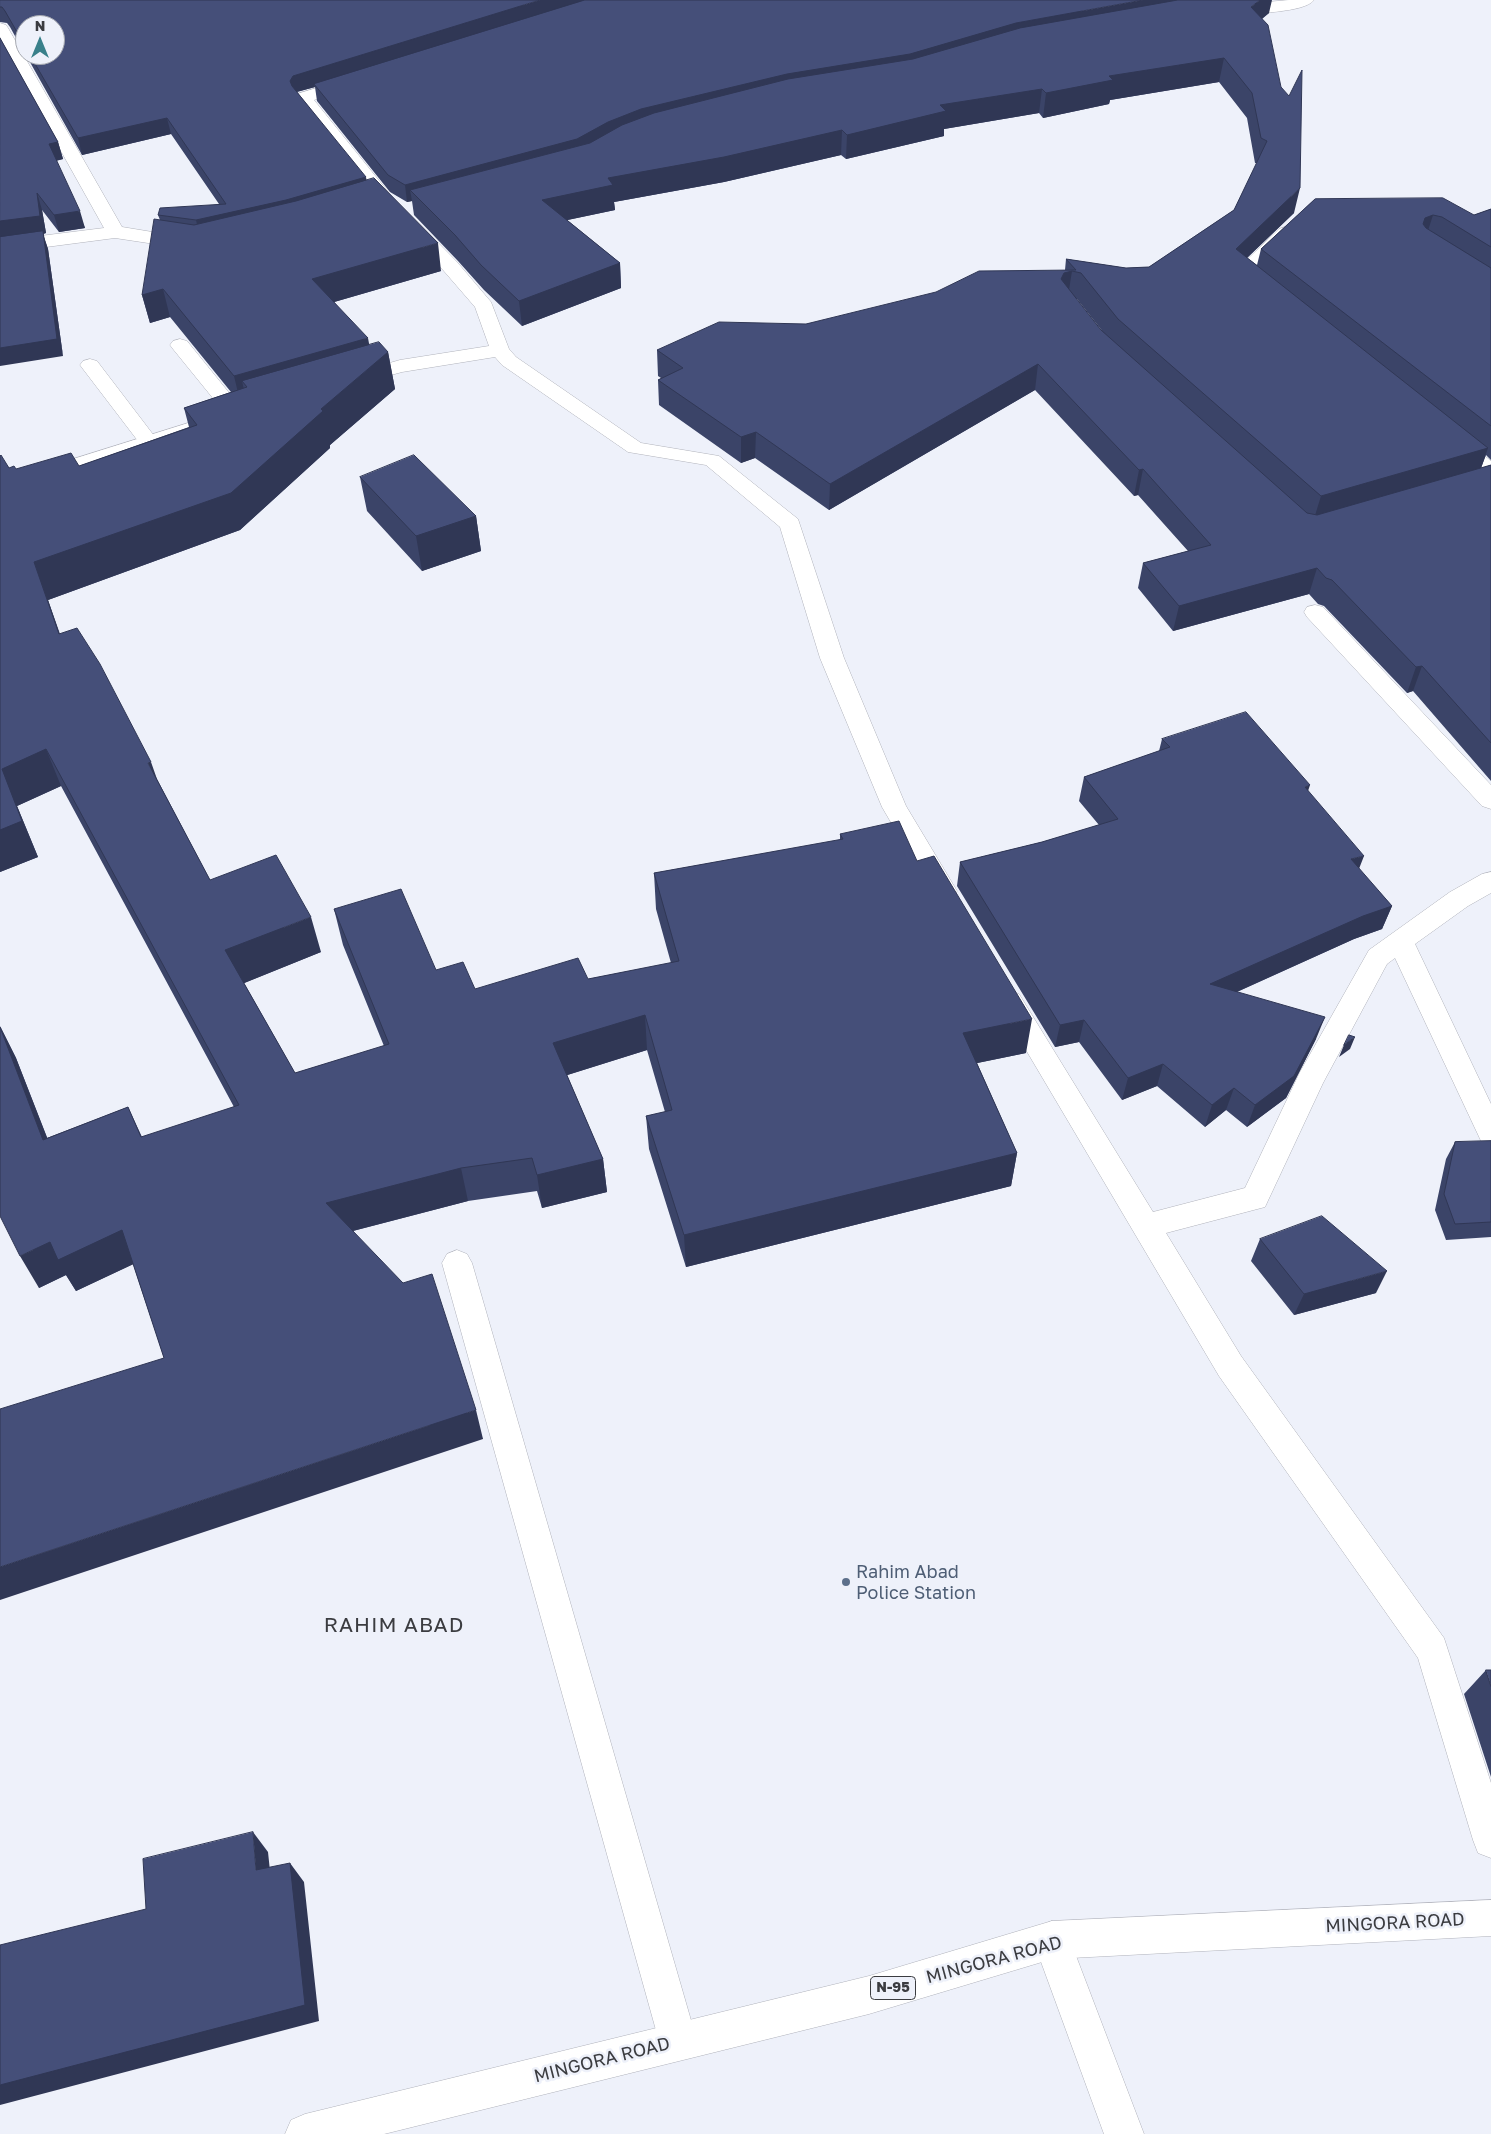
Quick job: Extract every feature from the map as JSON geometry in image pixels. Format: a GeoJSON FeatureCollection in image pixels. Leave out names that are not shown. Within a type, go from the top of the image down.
{"type":"FeatureCollection","features":[{"type":"Feature","properties":{"kind":"street"},"geometry":{"type":"LineString","coordinates":[[1215,12],[1297,4],[1306,0]]}},
{"type":"Feature","properties":{"kind":"street"},"geometry":{"type":"LineString","coordinates":[[0,28],[115,232]]}},
{"type":"Feature","properties":{"kind":"street"},"geometry":{"type":"LineString","coordinates":[[375,75],[303,98],[374,200],[450,266],[484,306],[500,350],[509,361],[635,448],[712,460],[790,524],[832,658],[894,807],[954,907]]}},
{"type":"Feature","properties":{"kind":"street"},"geometry":{"type":"LineString","coordinates":[[374,200],[404,210],[413,208]]}},
{"type":"Feature","properties":{"kind":"street"},"geometry":{"type":"LineString","coordinates":[[1272,299],[1241,274],[1296,223]]}},
{"type":"Feature","properties":{"kind":"street"},"geometry":{"type":"LineString","coordinates":[[0,247],[115,232],[200,245],[209,243]]}},
{"type":"Feature","properties":{"kind":"street"},"geometry":{"type":"LineString","coordinates":[[0,489],[245,411],[180,345]]}},
{"type":"Feature","properties":{"kind":"street"},"geometry":{"type":"LineString","coordinates":[[336,385],[400,366],[500,350]]}},
{"type":"Feature","properties":{"kind":"street"},"geometry":{"type":"LineString","coordinates":[[90,365],[148,441]]}},
{"type":"Feature","properties":{"kind":"street"},"geometry":{"type":"LineString","coordinates":[[1436,428],[1491,471]]}},
{"type":"Feature","properties":{"kind":"street"},"geometry":{"type":"LineString","coordinates":[[1315,612],[1491,800]]}},
{"type":"Feature","properties":{"kind":"street"},"geometry":{"type":"LineString","coordinates":[[1145,1226],[1255,1198],[1310,1080],[1378,957],[1459,899],[1491,881]]}},
{"type":"Feature","properties":{"kind":"street"},"geometry":{"type":"LineString","coordinates":[[1400,941],[1491,1133]]}},
{"type":"Feature","properties":{"kind":"street"},"geometry":{"type":"LineString","coordinates":[[999,983],[1230,1366],[1432,1650],[1491,1840]]}},
{"type":"Feature","properties":{"kind":"street"},"geometry":{"type":"LineString","coordinates":[[457,1262],[678,2041]]}},
{"type":"Feature","properties":{"kind":"street","name":"MINGORA ROAD"},"geometry":{"type":"LineString","coordinates":[[305,2134],[869,1995],[1052,1940],[1491,1918]]}},
{"type":"Feature","properties":{"kind":"street"},"geometry":{"type":"LineString","coordinates":[[1052,1940],[1124,2134]]}},
{"type":"Feature","properties":{"kind":"building"},"geometry":{"type":"Polygon","coordinates":[[[0,0],[540,0],[293,76],[290,81],[292,86],[366,177],[286,200],[196,220],[158,215],[160,208],[226,204],[167,118],[78,138],[36,65],[65,65],[65,15],[15,15],[15,28],[5,11],[0,7],[0,0]]]}},
{"type":"Feature","properties":{"kind":"building"},"geometry":{"type":"Polygon","coordinates":[[[585,0],[1143,0],[1016,23],[910,54],[787,74],[641,109],[608,122],[577,139],[405,185],[388,175],[314,84],[585,0]]]}},
{"type":"Feature","properties":{"kind":"building"},"geometry":{"type":"Polygon","coordinates":[[[1178,0],[1260,0],[1251,7],[1268,25],[1281,87],[1289,96],[1302,70],[1300,188],[1236,249],[1488,448],[1321,496],[1118,319],[1081,273],[1072,271],[1064,273],[1061,279],[1101,330],[1307,513],[1317,515],[1491,465],[1491,743],[1422,666],[1416,667],[1332,580],[1326,578],[1317,568],[1179,606],[1143,563],[1211,545],[1143,469],[1139,470],[1038,364],[830,484],[756,432],[741,437],[658,380],[683,368],[657,350],[719,322],[806,324],[936,292],[979,271],[1076,270],[1066,259],[1126,268],[1149,267],[1234,210],[1267,141],[1261,138],[1252,93],[1224,58],[1109,76],[1113,80],[1046,93],[1042,89],[940,105],[946,111],[847,135],[842,130],[724,157],[608,178],[613,185],[542,200],[620,263],[519,301],[481,265],[455,235],[410,190],[590,143],[622,125],[654,113],[788,79],[913,59],[1020,28],[1178,0]]]}},
{"type":"Feature","properties":{"kind":"building"},"geometry":{"type":"Polygon","coordinates":[[[0,38],[58,142],[49,144],[80,211],[54,215],[37,193],[40,216],[0,221],[0,38]]]}},
{"type":"Feature","properties":{"kind":"building"},"geometry":{"type":"Polygon","coordinates":[[[374,178],[438,243],[312,279],[368,338],[234,376],[163,289],[142,295],[154,219],[194,225],[296,201],[374,178]]]}},
{"type":"Feature","properties":{"kind":"building"},"geometry":{"type":"Polygon","coordinates":[[[1443,198],[1474,215],[1491,209],[1491,247],[1442,217],[1433,215],[1425,218],[1423,224],[1426,228],[1491,268],[1491,426],[1261,249],[1315,199],[1443,198]]]}},
{"type":"Feature","properties":{"kind":"building"},"geometry":{"type":"Polygon","coordinates":[[[43,231],[57,339],[0,348],[0,237],[43,231]]]}},
{"type":"Feature","properties":{"kind":"building"},"geometry":{"type":"Polygon","coordinates":[[[379,342],[388,352],[321,409],[323,411],[231,493],[34,562],[59,634],[77,628],[100,664],[151,762],[148,763],[210,880],[276,855],[311,917],[225,950],[295,1073],[389,1044],[334,909],[401,889],[436,970],[463,962],[475,989],[578,958],[588,979],[679,961],[654,873],[843,839],[840,834],[899,821],[917,861],[934,856],[1032,1019],[963,1033],[1017,1153],[684,1235],[646,1116],[672,1110],[645,1015],[553,1043],[603,1159],[537,1175],[532,1158],[461,1168],[326,1203],[403,1283],[432,1274],[476,1410],[0,1567],[0,1409],[164,1358],[122,1230],[58,1260],[50,1242],[20,1256],[0,1216],[0,1027],[43,1140],[128,1107],[141,1137],[239,1105],[46,749],[2,769],[22,821],[0,830],[0,456],[9,468],[14,466],[16,469],[71,453],[79,466],[197,425],[184,408],[247,387],[242,381],[379,342]]]}},
{"type":"Feature","properties":{"kind":"building"},"geometry":{"type":"Polygon","coordinates":[[[414,455],[476,516],[416,536],[360,477],[414,455]]]}},
{"type":"Feature","properties":{"kind":"building"},"geometry":{"type":"Polygon","coordinates":[[[1246,712],[1310,785],[1305,787],[1364,856],[1351,859],[1392,906],[1363,916],[1210,984],[1325,1017],[1294,1076],[1255,1105],[1234,1088],[1212,1105],[1163,1064],[1128,1078],[1084,1020],[1060,1025],[960,862],[1042,842],[1118,819],[1084,777],[1170,747],[1162,739],[1246,712]]]}},
{"type":"Feature","properties":{"kind":"building"},"geometry":{"type":"Polygon","coordinates":[[[1349,1035],[1355,1037],[1344,1045],[1349,1035]]]}},
{"type":"Feature","properties":{"kind":"building"},"geometry":{"type":"Polygon","coordinates":[[[1491,1141],[1491,1222],[1455,1224],[1444,1194],[1455,1142],[1491,1141]]]}},
{"type":"Feature","properties":{"kind":"building"},"geometry":{"type":"Polygon","coordinates":[[[1322,1216],[1387,1271],[1304,1294],[1260,1239],[1322,1216]]]}},
{"type":"Feature","properties":{"kind":"building"},"geometry":{"type":"Polygon","coordinates":[[[1486,1670],[1491,1670],[1491,1686],[1486,1670]]]}},
{"type":"Feature","properties":{"kind":"building"},"geometry":{"type":"Polygon","coordinates":[[[253,1832],[256,1870],[290,1863],[305,2005],[0,2085],[0,1945],[146,1909],[143,1859],[253,1832]]]}},
{"type":"Feature","properties":{"kind":"place","name":"Rahim Abad Police Station"},"geometry":{"type":"Point","coordinates":[846,1582]}},
{"type":"Feature","properties":{"kind":"district","name":"RAHIM ABAD"},"geometry":{"type":"Point","coordinates":[394,1625]}}]}
